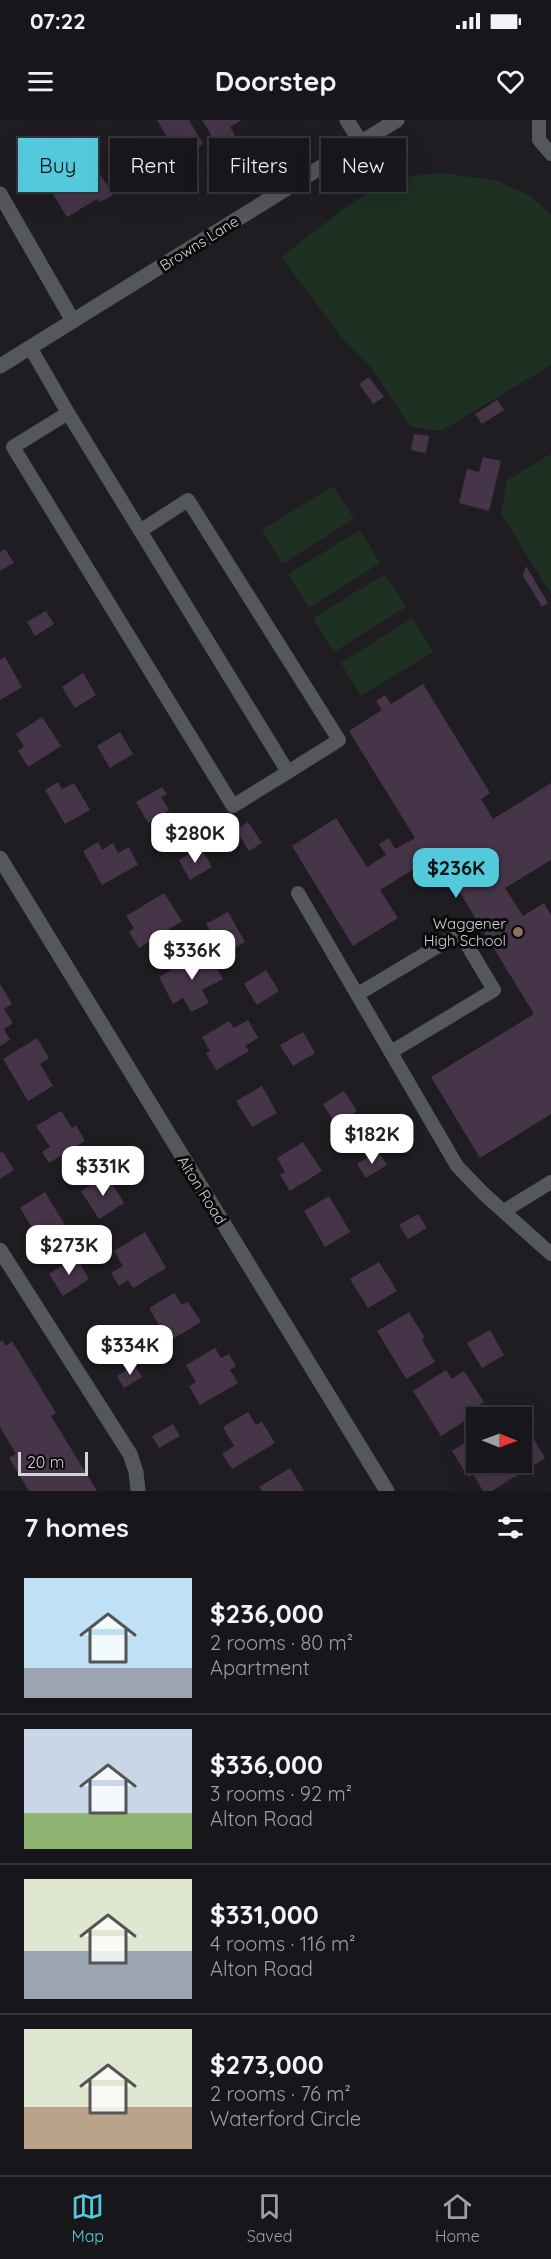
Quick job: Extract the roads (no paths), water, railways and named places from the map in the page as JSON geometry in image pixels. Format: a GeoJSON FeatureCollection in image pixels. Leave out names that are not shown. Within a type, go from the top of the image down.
{"type":"FeatureCollection","features":[{"type":"Feature","properties":{"kind":"street"},"geometry":{"type":"LineString","coordinates":[[347,120],[358,138]]}},
{"type":"Feature","properties":{"kind":"street","name":"Browns Lane"},"geometry":{"type":"LineString","coordinates":[[369,138],[397,120]]}},
{"type":"Feature","properties":{"kind":"street","name":"Browns Lane"},"geometry":{"type":"LineString","coordinates":[[0,366],[321,168]]}},
{"type":"Feature","properties":{"kind":"street"},"geometry":{"type":"LineString","coordinates":[[0,194],[73,321]]}},
{"type":"Feature","properties":{"kind":"street","name":"Alton Road"},"geometry":{"type":"LineString","coordinates":[[0,858],[387,1491]]}},
{"type":"Feature","properties":{"kind":"street"},"geometry":{"type":"LineString","coordinates":[[0,1250],[130,1454],[136,1472],[138,1491]]}},
{"type":"Feature","properties":{"kind":"lane"},"geometry":{"type":"LineString","coordinates":[[539,120],[539,140],[551,154]]}},
{"type":"Feature","properties":{"kind":"lane"},"geometry":{"type":"LineString","coordinates":[[30,347],[288,772]]}},
{"type":"Feature","properties":{"kind":"lane"},"geometry":{"type":"LineString","coordinates":[[68,413],[12,447],[233,806],[339,740],[188,500],[140,531]]}},
{"type":"Feature","properties":{"kind":"lane"},"geometry":{"type":"LineString","coordinates":[[298,893],[457,1166],[551,1254]]}},
{"type":"Feature","properties":{"kind":"lane"},"geometry":{"type":"LineString","coordinates":[[357,994],[460,933],[494,990],[391,1052]]}},
{"type":"Feature","properties":{"kind":"lane"},"geometry":{"type":"LineString","coordinates":[[504,1211],[551,1182]]}},
{"type":"Feature","properties":{"kind":"place","name":"Waggener High School"},"geometry":{"type":"Point","coordinates":[518,932]}}]}
